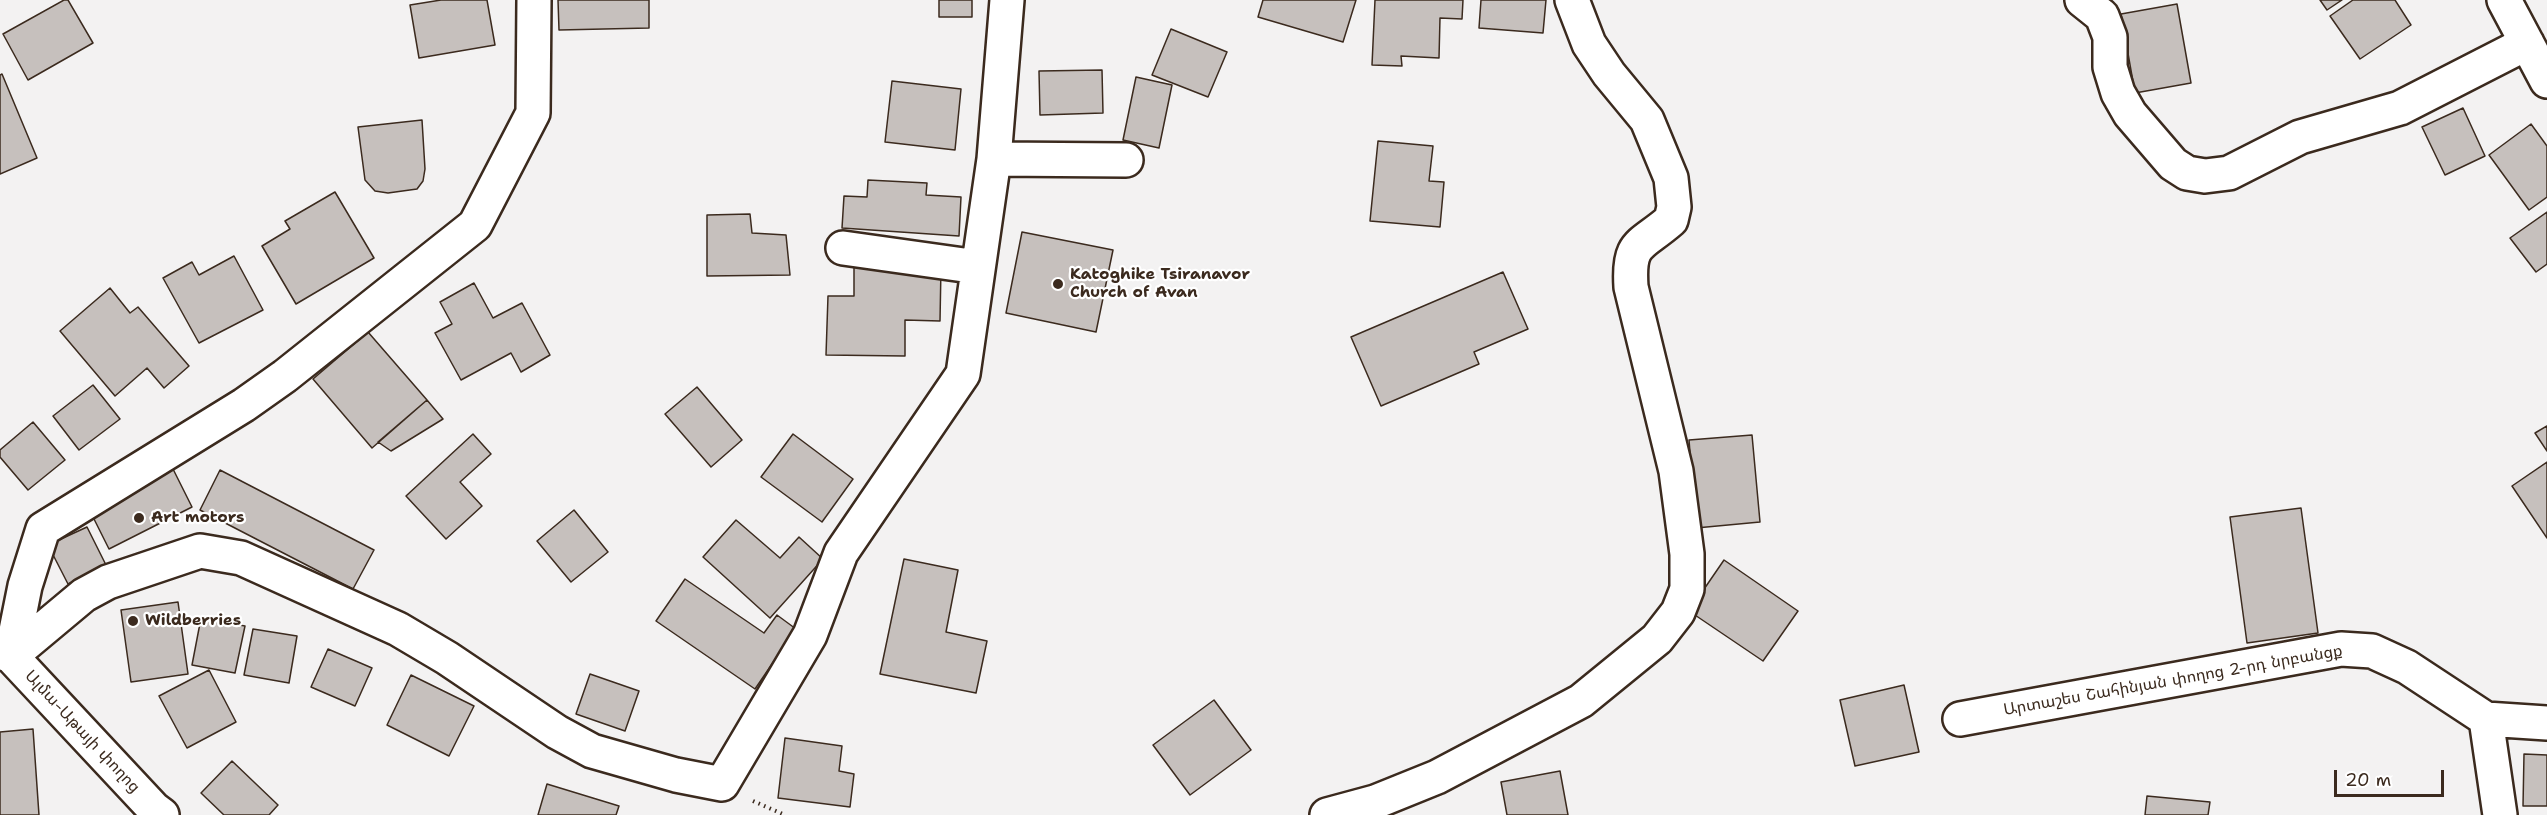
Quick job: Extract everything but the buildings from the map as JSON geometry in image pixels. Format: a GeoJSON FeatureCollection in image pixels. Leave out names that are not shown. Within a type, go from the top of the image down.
{"type":"FeatureCollection","features":[{"type":"Feature","properties":{"kind":"street"},"geometry":{"type":"LineString","coordinates":[[6,654],[43,529],[252,399],[285,376],[475,225],[533,113],[534,0]]}},
{"type":"Feature","properties":{"kind":"street"},"geometry":{"type":"LineString","coordinates":[[6,654],[84,595],[108,582],[200,551],[241,558],[352,606],[398,629],[447,658],[557,732],[592,751],[676,775],[722,784],[810,636],[842,553],[963,374],[993,159],[1007,0]]}},
{"type":"Feature","properties":{"kind":"street"},"geometry":{"type":"LineString","coordinates":[[1327,815],[1375,802],[1437,777],[1581,701],[1657,639],[1677,612],[1687,589],[1687,554],[1676,471],[1631,287],[1630,266],[1633,250],[1671,220],[1674,207],[1671,178],[1647,120],[1609,74],[1589,44],[1572,0]]}},
{"type":"Feature","properties":{"kind":"street"},"geometry":{"type":"LineString","coordinates":[[2082,0],[2102,16],[2110,37],[2110,67],[2118,93],[2130,114],[2173,164],[2187,172],[2205,176],[2229,173],[2300,137],[2400,108],[2527,43]]}},
{"type":"Feature","properties":{"kind":"street"},"geometry":{"type":"LineString","coordinates":[[2504,0],[2547,81]]}},
{"type":"Feature","properties":{"kind":"street"},"geometry":{"type":"LineString","coordinates":[[993,159],[1126,160]]}},
{"type":"Feature","properties":{"kind":"street"},"geometry":{"type":"LineString","coordinates":[[843,248],[978,267]]}},
{"type":"Feature","properties":{"kind":"street","name":"Արտաշես Շահինյան փողոց 2-րդ նրբանցք"},"geometry":{"type":"LineString","coordinates":[[1960,719],[2341,649],[2372,651],[2407,667],[2486,719],[2547,723]]}},
{"type":"Feature","properties":{"kind":"street","name":"Ալմա-Աթայի փողոց"},"geometry":{"type":"LineString","coordinates":[[6,654],[162,815]]}},
{"type":"Feature","properties":{"kind":"street"},"geometry":{"type":"LineString","coordinates":[[2486,719],[2500,815]]}},
{"type":"Feature","properties":{"kind":"place","name":"Katoghike Tsiranavor Church of Avan"},"geometry":{"type":"Point","coordinates":[1058,284]}},
{"type":"Feature","properties":{"kind":"place","name":"Art motors"},"geometry":{"type":"Point","coordinates":[139,518]}},
{"type":"Feature","properties":{"kind":"place","name":"Wildberries"},"geometry":{"type":"Point","coordinates":[133,621]}}]}
